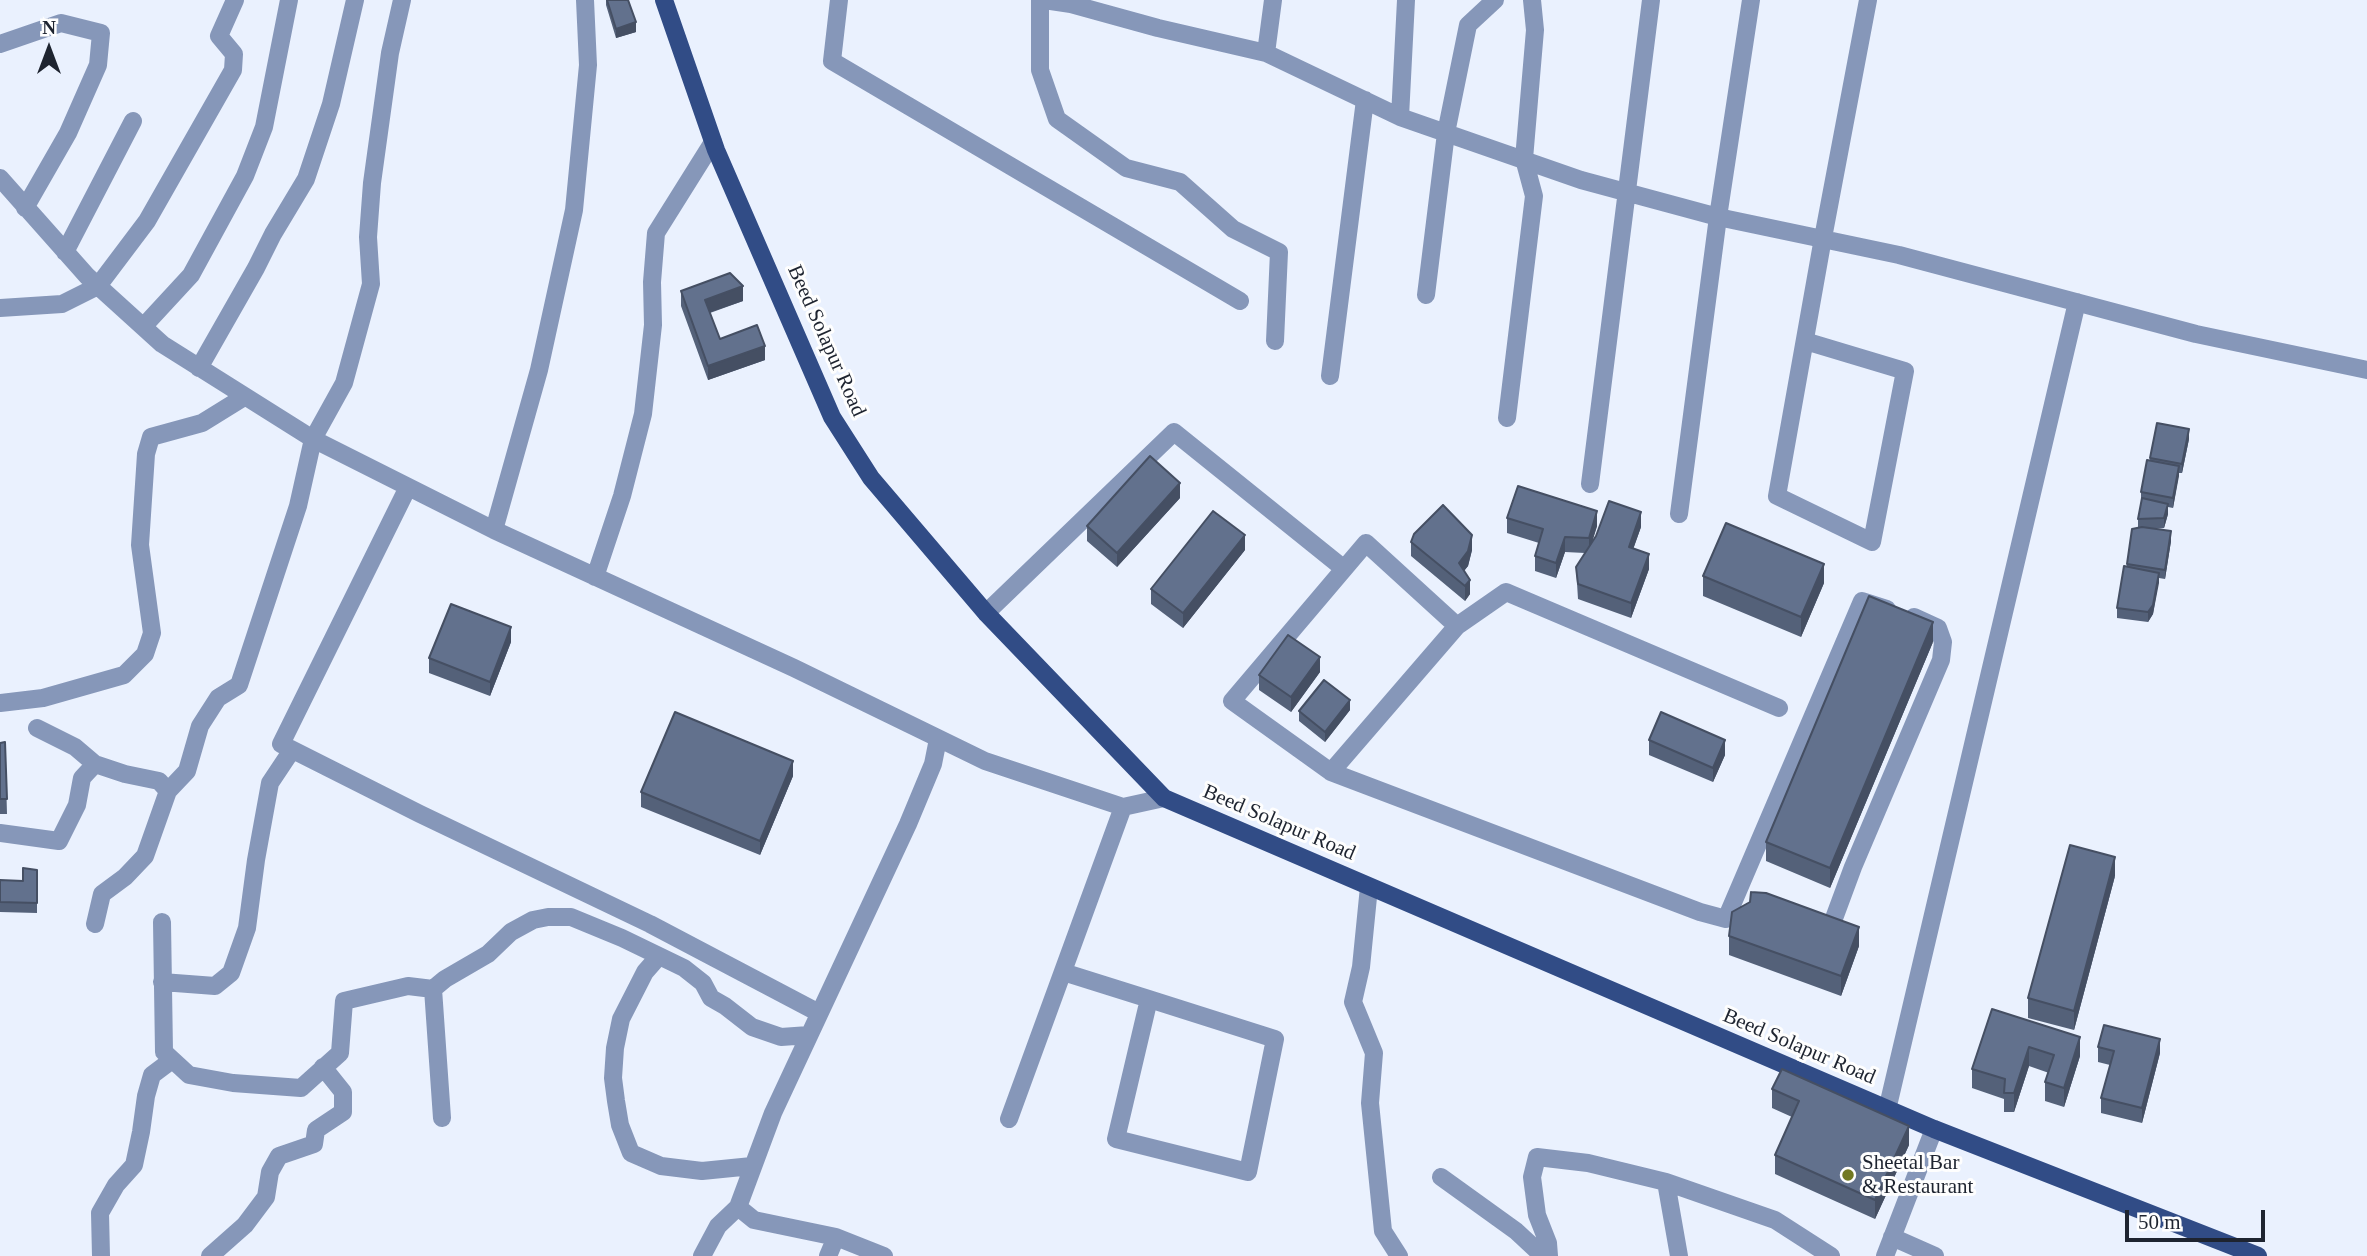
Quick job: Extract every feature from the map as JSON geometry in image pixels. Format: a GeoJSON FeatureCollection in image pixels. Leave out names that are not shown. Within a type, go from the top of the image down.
{"type":"FeatureCollection","features":[{"type":"Feature","properties":{"kind":"main road","name":"Beed Solapur Road"},"geometry":{"type":"LineString","coordinates":[[664,0],[713,142],[832,417],[871,478],[986,613],[1164,798],[1887,1110],[2258,1256]]}},
{"type":"Feature","properties":{"kind":"street"},"geometry":{"type":"LineString","coordinates":[[0,308],[62,304],[98,286],[147,221],[233,70],[234,54],[219,36],[235,0]]}},
{"type":"Feature","properties":{"kind":"street"},"geometry":{"type":"LineString","coordinates":[[144,327],[191,275],[245,176],[264,127],[289,0]]}},
{"type":"Feature","properties":{"kind":"street"},"geometry":{"type":"LineString","coordinates":[[199,368],[306,179],[331,104],[355,0]]}},
{"type":"Feature","properties":{"kind":"street"},"geometry":{"type":"LineString","coordinates":[[95,924],[102,894],[125,877],[145,856],[168,792],[187,771],[200,726],[218,698],[240,685],[299,506],[313,439],[344,383],[371,284],[368,237],[372,183],[390,53],[402,0]]}},
{"type":"Feature","properties":{"kind":"street"},"geometry":{"type":"LineString","coordinates":[[494,530],[539,370],[574,210],[588,65],[585,0]]}},
{"type":"Feature","properties":{"kind":"street"},"geometry":{"type":"LineString","coordinates":[[839,0],[832,61],[1240,301]]}},
{"type":"Feature","properties":{"kind":"street"},"geometry":{"type":"LineString","coordinates":[[1275,341],[1279,252],[1233,229],[1180,182],[1126,168],[1057,119],[1040,70],[1042,0],[1071,2],[1158,28],[1266,53],[1400,117],[1581,180],[1718,217],[1899,255],[2196,334],[2367,370]]}},
{"type":"Feature","properties":{"kind":"street"},"geometry":{"type":"LineString","coordinates":[[1266,53],[1273,0]]}},
{"type":"Feature","properties":{"kind":"street"},"geometry":{"type":"LineString","coordinates":[[1400,117],[1406,0]]}},
{"type":"Feature","properties":{"kind":"street"},"geometry":{"type":"LineString","coordinates":[[1426,295],[1446,133],[1468,25],[1495,0]]}},
{"type":"Feature","properties":{"kind":"street"},"geometry":{"type":"LineString","coordinates":[[1507,418],[1534,196],[1524,159],[1535,30],[1532,0]]}},
{"type":"Feature","properties":{"kind":"street"},"geometry":{"type":"LineString","coordinates":[[1590,484],[1651,0]]}},
{"type":"Feature","properties":{"kind":"street"},"geometry":{"type":"LineString","coordinates":[[1679,514],[1718,217],[1751,0]]}},
{"type":"Feature","properties":{"kind":"street"},"geometry":{"type":"LineString","coordinates":[[1805,341],[1905,371],[1872,542],[1777,496],[1805,341],[1868,0]]}},
{"type":"Feature","properties":{"kind":"street"},"geometry":{"type":"LineString","coordinates":[[0,44],[61,23],[101,33],[98,65],[68,133],[25,208]]}},
{"type":"Feature","properties":{"kind":"street"},"geometry":{"type":"LineString","coordinates":[[1330,376],[1365,100]]}},
{"type":"Feature","properties":{"kind":"street"},"geometry":{"type":"LineString","coordinates":[[65,252],[133,121]]}},
{"type":"Feature","properties":{"kind":"street"},"geometry":{"type":"LineString","coordinates":[[595,577],[622,496],[643,414],[653,325],[652,282],[656,233],[713,142]]}},
{"type":"Feature","properties":{"kind":"street"},"geometry":{"type":"LineString","coordinates":[[0,178],[98,286],[162,344],[313,439],[494,530],[794,668],[985,761],[1123,807],[1164,798]]}},
{"type":"Feature","properties":{"kind":"street"},"geometry":{"type":"LineString","coordinates":[[1887,1110],[2077,302]]}},
{"type":"Feature","properties":{"kind":"street"},"geometry":{"type":"LineString","coordinates":[[0,703],[43,698],[124,675],[145,654],[152,633],[140,545],[146,454],[152,437],[202,423],[244,397]]}},
{"type":"Feature","properties":{"kind":"street"},"geometry":{"type":"LineString","coordinates":[[986,613],[1174,432],[1343,568]]}},
{"type":"Feature","properties":{"kind":"street"},"geometry":{"type":"LineString","coordinates":[[408,487],[281,744],[420,814],[650,923],[819,1013]]}},
{"type":"Feature","properties":{"kind":"street"},"geometry":{"type":"LineString","coordinates":[[1457,626],[1366,544],[1232,701],[1331,772],[1648,893],[1726,919],[1862,601],[1914,617],[1938,628],[1943,642],[1941,660],[1853,867],[1833,921]]}},
{"type":"Feature","properties":{"kind":"street"},"geometry":{"type":"LineString","coordinates":[[1331,772],[1457,626],[1506,592],[1779,708]]}},
{"type":"Feature","properties":{"kind":"street"},"geometry":{"type":"LineString","coordinates":[[37,728],[75,747],[95,764],[159,781],[168,792]]}},
{"type":"Feature","properties":{"kind":"street"},"geometry":{"type":"LineString","coordinates":[[702,1256],[718,1226],[738,1207],[773,1113],[908,824],[933,764],[938,739]]}},
{"type":"Feature","properties":{"kind":"street"},"geometry":{"type":"LineString","coordinates":[[162,982],[215,986],[232,973],[247,928],[270,783],[292,750]]}},
{"type":"Feature","properties":{"kind":"street"},"geometry":{"type":"LineString","coordinates":[[0,833],[59,841],[77,804],[82,778],[95,764]]}},
{"type":"Feature","properties":{"kind":"street"},"geometry":{"type":"LineString","coordinates":[[1009,1119],[1123,807]]}},
{"type":"Feature","properties":{"kind":"street"},"geometry":{"type":"LineString","coordinates":[[1369,887],[1362,967],[1353,1002],[1374,1052],[1370,1103],[1382,1231],[1399,1256]]}},
{"type":"Feature","properties":{"kind":"street"},"geometry":{"type":"LineString","coordinates":[[162,922],[164,1052],[189,1075],[233,1083],[301,1088],[340,1053],[344,1001],[408,986],[433,989],[444,979],[488,954],[511,932],[533,920],[548,917],[570,917],[684,968],[703,983],[711,998],[752,1027],[781,1037],[809,1035]]}},
{"type":"Feature","properties":{"kind":"street"},"geometry":{"type":"LineString","coordinates":[[659,956],[646,972],[621,1019],[615,1048],[613,1078],[616,1101],[620,1125],[631,1153],[661,1166],[702,1171],[752,1166]]}},
{"type":"Feature","properties":{"kind":"street"},"geometry":{"type":"LineString","coordinates":[[1063,972],[1149,999],[1275,1039],[1248,1172],[1116,1139],[1149,999]]}},
{"type":"Feature","properties":{"kind":"street"},"geometry":{"type":"LineString","coordinates":[[433,989],[442,1118]]}},
{"type":"Feature","properties":{"kind":"street"},"geometry":{"type":"LineString","coordinates":[[102,1256],[100,1213],[116,1185],[134,1165],[152,1074],[172,1060]]}},
{"type":"Feature","properties":{"kind":"street"},"geometry":{"type":"LineString","coordinates":[[210,1256],[244,1225],[266,1197],[270,1172],[279,1156],[314,1144],[316,1130],[343,1112],[343,1092],[323,1067]]}},
{"type":"Feature","properties":{"kind":"street"},"geometry":{"type":"LineString","coordinates":[[1885,1256],[1934,1129]]}},
{"type":"Feature","properties":{"kind":"street"},"geometry":{"type":"LineString","coordinates":[[1549,1256],[1548,1243],[1537,1215],[1532,1177],[1537,1157],[1588,1163],[1665,1182],[1774,1220],[1831,1256]]}},
{"type":"Feature","properties":{"kind":"street"},"geometry":{"type":"LineString","coordinates":[[1441,1177],[1516,1231],[1543,1256]]}},
{"type":"Feature","properties":{"kind":"street"},"geometry":{"type":"LineString","coordinates":[[1665,1182],[1679,1256]]}},
{"type":"Feature","properties":{"kind":"street"},"geometry":{"type":"LineString","coordinates":[[738,1207],[754,1220],[836,1237],[884,1256]]}},
{"type":"Feature","properties":{"kind":"street"},"geometry":{"type":"LineString","coordinates":[[828,1256],[836,1237]]}},
{"type":"Feature","properties":{"kind":"street"},"geometry":{"type":"LineString","coordinates":[[1892,1237],[1936,1256]]}},
{"type":"Feature","properties":{"kind":"building"},"geometry":{"type":"Polygon","coordinates":[[[607,0],[628,0],[636,22],[616,29],[607,0]]]}},
{"type":"Feature","properties":{"kind":"building"},"geometry":{"type":"Polygon","coordinates":[[[730,273],[743,286],[705,300],[720,339],[757,325],[765,346],[708,366],[681,291],[730,273]]]}},
{"type":"Feature","properties":{"kind":"building"},"geometry":{"type":"Polygon","coordinates":[[[2157,423],[2189,429],[2182,464],[2150,458],[2157,423]]]}},
{"type":"Feature","properties":{"kind":"building"},"geometry":{"type":"Polygon","coordinates":[[[1150,456],[1180,483],[1117,553],[1087,526],[1150,456]]]}},
{"type":"Feature","properties":{"kind":"building"},"geometry":{"type":"Polygon","coordinates":[[[2147,460],[2179,466],[2173,498],[2141,492],[2147,460]]]}},
{"type":"Feature","properties":{"kind":"building"},"geometry":{"type":"Polygon","coordinates":[[[1518,486],[1597,511],[1589,538],[1565,537],[1556,563],[1535,556],[1543,529],[1507,518],[1518,486]]]}},
{"type":"Feature","properties":{"kind":"building"},"geometry":{"type":"Polygon","coordinates":[[[2142,498],[2168,504],[2164,518],[2138,519],[2142,498]]]}},
{"type":"Feature","properties":{"kind":"building"},"geometry":{"type":"Polygon","coordinates":[[[1609,501],[1641,512],[1629,547],[1649,554],[1631,603],[1578,584],[1576,567],[1596,536],[1609,501]]]}},
{"type":"Feature","properties":{"kind":"building"},"geometry":{"type":"Polygon","coordinates":[[[1443,505],[1472,535],[1468,551],[1459,563],[1470,580],[1465,586],[1411,542],[1414,534],[1443,505]]]}},
{"type":"Feature","properties":{"kind":"building"},"geometry":{"type":"Polygon","coordinates":[[[1213,511],[1245,535],[1183,613],[1151,589],[1213,511]]]}},
{"type":"Feature","properties":{"kind":"building"},"geometry":{"type":"Polygon","coordinates":[[[1726,523],[1824,564],[1801,617],[1703,576],[1726,523]]]}},
{"type":"Feature","properties":{"kind":"building"},"geometry":{"type":"Polygon","coordinates":[[[2142,527],[2171,531],[2165,570],[2127,564],[2132,529],[2142,527]]]}},
{"type":"Feature","properties":{"kind":"building"},"geometry":{"type":"Polygon","coordinates":[[[2124,566],[2159,573],[2153,605],[2148,612],[2117,608],[2124,566]]]}},
{"type":"Feature","properties":{"kind":"building"},"geometry":{"type":"Polygon","coordinates":[[[1869,596],[1933,622],[1830,868],[1766,842],[1869,596]]]}},
{"type":"Feature","properties":{"kind":"building"},"geometry":{"type":"Polygon","coordinates":[[[451,604],[511,627],[490,682],[429,658],[451,604]]]}},
{"type":"Feature","properties":{"kind":"building"},"geometry":{"type":"Polygon","coordinates":[[[1288,635],[1320,657],[1291,697],[1259,675],[1288,635]]]}},
{"type":"Feature","properties":{"kind":"building"},"geometry":{"type":"Polygon","coordinates":[[[1324,680],[1350,700],[1325,732],[1299,711],[1324,680]]]}},
{"type":"Feature","properties":{"kind":"building"},"geometry":{"type":"Polygon","coordinates":[[[675,712],[793,761],[760,841],[641,792],[675,712]]]}},
{"type":"Feature","properties":{"kind":"building"},"geometry":{"type":"Polygon","coordinates":[[[1661,712],[1725,740],[1713,768],[1649,740],[1661,712]]]}},
{"type":"Feature","properties":{"kind":"building"},"geometry":{"type":"Polygon","coordinates":[[[5,742],[7,799],[0,799],[0,743],[5,742]]]}},
{"type":"Feature","properties":{"kind":"building"},"geometry":{"type":"Polygon","coordinates":[[[2070,845],[2115,857],[2074,1011],[2028,998],[2070,845]]]}},
{"type":"Feature","properties":{"kind":"building"},"geometry":{"type":"Polygon","coordinates":[[[23,868],[37,870],[37,903],[0,902],[0,880],[23,881],[23,868]]]}},
{"type":"Feature","properties":{"kind":"building"},"geometry":{"type":"Polygon","coordinates":[[[1751,892],[1766,893],[1859,927],[1841,976],[1729,936],[1732,912],[1750,902],[1751,892]]]}},
{"type":"Feature","properties":{"kind":"building"},"geometry":{"type":"Polygon","coordinates":[[[1992,1009],[2080,1037],[2064,1088],[2045,1082],[2054,1055],[2029,1047],[2014,1093],[2004,1093],[2005,1079],[1972,1069],[1992,1009]]]}},
{"type":"Feature","properties":{"kind":"building"},"geometry":{"type":"Polygon","coordinates":[[[2104,1025],[2160,1039],[2142,1108],[2101,1098],[2114,1051],[2098,1047],[2104,1025]]]}},
{"type":"Feature","properties":{"kind":"building"},"geometry":{"type":"Polygon","coordinates":[[[1782,1069],[1909,1126],[1875,1200],[1775,1155],[1799,1101],[1772,1089],[1782,1069]]]}},
{"type":"Feature","properties":{"kind":"place","name":"Sheetal Bar & Restaurant"},"geometry":{"type":"Point","coordinates":[1848,1175]}}]}
